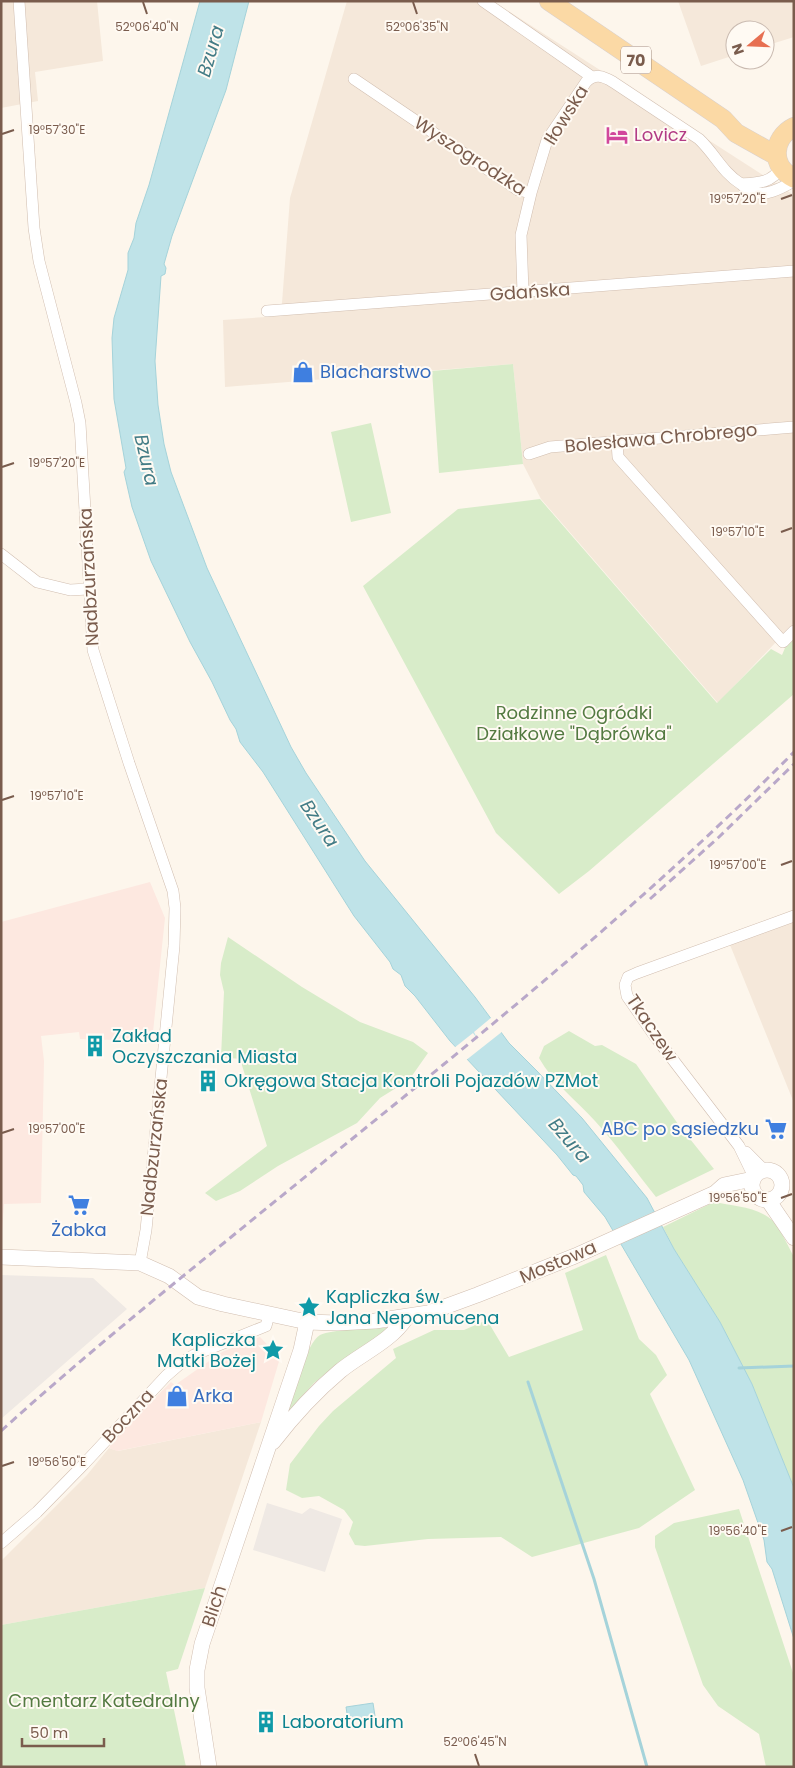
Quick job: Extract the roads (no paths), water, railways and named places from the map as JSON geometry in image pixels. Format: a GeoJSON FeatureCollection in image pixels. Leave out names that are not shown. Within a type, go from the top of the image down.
{"type":"FeatureCollection","features":[{"type":"Feature","properties":{"kind":"main road","name":"70"},"geometry":{"type":"LineString","coordinates":[[550,1],[723,119],[736,134],[786,171]]}},
{"type":"Feature","properties":{"kind":"main road","name":"70"},"geometry":{"type":"LineString","coordinates":[[723,119],[732,120],[769,135],[788,131]]}},
{"type":"Feature","properties":{"kind":"main road","name":"70"},"geometry":{"type":"LineString","coordinates":[[786,171],[776,148],[788,131]]}},
{"type":"Feature","properties":{"kind":"street","name":"Nadbzurzańska"},"geometry":{"type":"LineString","coordinates":[[19,1],[34,228],[39,261],[80,423],[91,637],[96,662],[170,881],[175,908],[174,946],[146,1230],[140,1263]]}},
{"type":"Feature","properties":{"kind":"street"},"geometry":{"type":"LineString","coordinates":[[483,1],[592,77]]}},
{"type":"Feature","properties":{"kind":"street","name":"Iłowska"},"geometry":{"type":"LineString","coordinates":[[531,193],[547,140],[586,82],[592,77],[603,76],[699,139],[710,150],[727,174],[748,190],[755,193],[777,190],[786,171]]}},
{"type":"Feature","properties":{"kind":"street","name":"Wyszogrodzka"},"geometry":{"type":"LineString","coordinates":[[354,79],[518,190],[531,193],[521,235],[523,292]]}},
{"type":"Feature","properties":{"kind":"street"},"geometry":{"type":"LineString","coordinates":[[741,184],[760,183],[786,171]]}},
{"type":"Feature","properties":{"kind":"street","name":"Gdańska"},"geometry":{"type":"LineString","coordinates":[[267,311],[794,271]]}},
{"type":"Feature","properties":{"kind":"street","name":"Bolesława Chrobrego"},"geometry":{"type":"LineString","coordinates":[[529,454],[550,447],[794,427]]}},
{"type":"Feature","properties":{"kind":"street"},"geometry":{"type":"LineString","coordinates":[[617,442],[618,457],[783,642],[794,631]]}},
{"type":"Feature","properties":{"kind":"street"},"geometry":{"type":"LineString","coordinates":[[1,554],[37,582],[70,590],[88,589]]}},
{"type":"Feature","properties":{"kind":"street","name":"Tkaczew"},"geometry":{"type":"LineString","coordinates":[[756,1180],[739,1146],[654,1035],[627,996],[625,985],[628,978],[638,973],[794,916]]}},
{"type":"Feature","properties":{"kind":"street"},"geometry":{"type":"LineString","coordinates":[[783,1187],[759,1198],[756,1180],[775,1172],[783,1187],[794,1228]]}},
{"type":"Feature","properties":{"kind":"street","name":"Mostowa"},"geometry":{"type":"LineString","coordinates":[[140,1263],[169,1276],[198,1296],[223,1304],[307,1322],[337,1323],[406,1318],[428,1313],[466,1300],[575,1256],[713,1193],[724,1185],[756,1180]]}},
{"type":"Feature","properties":{"kind":"street"},"geometry":{"type":"LineString","coordinates":[[783,1187],[794,1238]]}},
{"type":"Feature","properties":{"kind":"street"},"geometry":{"type":"LineString","coordinates":[[1,1257],[140,1263]]}},
{"type":"Feature","properties":{"kind":"street","name":"Boczna"},"geometry":{"type":"LineString","coordinates":[[1,1543],[37,1512],[166,1376],[194,1355],[266,1326],[269,1314]]}},
{"type":"Feature","properties":{"kind":"street","name":"Blich"},"geometry":{"type":"LineString","coordinates":[[283,1420],[359,1356],[398,1330],[406,1318]]}},
{"type":"Feature","properties":{"kind":"street","name":"Blich"},"geometry":{"type":"LineString","coordinates":[[209,1767],[197,1688],[199,1657],[266,1451],[283,1420],[307,1322]]}},
{"type":"Feature","properties":{"kind":"water","name":"Bzura"},"geometry":{"type":"Polygon","coordinates":[[[200,1],[249,1],[226,90],[172,236],[164,264],[166,268],[165,274],[161,276],[155,361],[158,405],[164,444],[171,472],[207,568],[291,747],[306,773],[365,861],[475,997],[509,1043],[582,1118],[647,1198],[674,1249],[720,1322],[752,1384],[794,1488],[794,1639],[772,1569],[767,1562],[764,1540],[743,1480],[689,1360],[605,1217],[584,1192],[583,1185],[576,1176],[573,1175],[557,1155],[450,1041],[405,986],[401,975],[393,969],[390,962],[354,916],[263,772],[240,742],[236,729],[190,642],[151,561],[132,507],[124,472],[126,468],[114,399],[112,338],[114,318],[128,270],[128,253],[134,238],[136,223],[149,185],[200,1]]]}},
{"type":"Feature","properties":{"kind":"water"},"geometry":{"type":"Polygon","coordinates":[[[373,1703],[375,1716],[348,1720],[346,1707],[373,1703]]]}},
{"type":"Feature","properties":{"kind":"waterway"},"geometry":{"type":"LineString","coordinates":[[739,1368],[794,1366]]}},
{"type":"Feature","properties":{"kind":"waterway"},"geometry":{"type":"LineString","coordinates":[[528,1382],[594,1579],[647,1767]]}},
{"type":"Feature","properties":{"kind":"railway"},"geometry":{"type":"LineString","coordinates":[[1,1431],[143,1309],[447,1062],[589,942],[659,881],[794,752]]}},
{"type":"Feature","properties":{"kind":"railway"},"geometry":{"type":"LineString","coordinates":[[650,899],[719,837],[794,764]]}},
{"type":"Feature","properties":{"kind":"place","name":"Lovicz"},"geometry":{"type":"Point","coordinates":[617,135]}},
{"type":"Feature","properties":{"kind":"place","name":"Blacharstwo"},"geometry":{"type":"Point","coordinates":[303,372]}},
{"type":"Feature","properties":{"kind":"place","name":"Zakład Oczyszczania Miasta"},"geometry":{"type":"Point","coordinates":[95,1046]}},
{"type":"Feature","properties":{"kind":"place","name":"Okręgowa Stacja Kontroli Pojazdów PZMot"},"geometry":{"type":"Point","coordinates":[208,1081]}},
{"type":"Feature","properties":{"kind":"place","name":"ABC po sąsiedzku"},"geometry":{"type":"Point","coordinates":[776,1129]}},
{"type":"Feature","properties":{"kind":"place","name":"Żabka"},"geometry":{"type":"Point","coordinates":[79,1205]}},
{"type":"Feature","properties":{"kind":"place","name":"Kapliczka św. Jana Nepomucena"},"geometry":{"type":"Point","coordinates":[309,1307]}},
{"type":"Feature","properties":{"kind":"place","name":"Kapliczka Matki Bożej"},"geometry":{"type":"Point","coordinates":[273,1350]}},
{"type":"Feature","properties":{"kind":"place","name":"Arka"},"geometry":{"type":"Point","coordinates":[177,1396]}},
{"type":"Feature","properties":{"kind":"place","name":"Laboratorium"},"geometry":{"type":"Point","coordinates":[266,1722]}},
{"type":"Feature","properties":{"kind":"park label","name":"Rodzinne Ogródki Działkowe \"Dąbrówka\""},"geometry":{"type":"Point","coordinates":[574,723]}},
{"type":"Feature","properties":{"kind":"park label","name":"Cmentarz Katedralny"},"geometry":{"type":"Point","coordinates":[104,1701]}}]}
